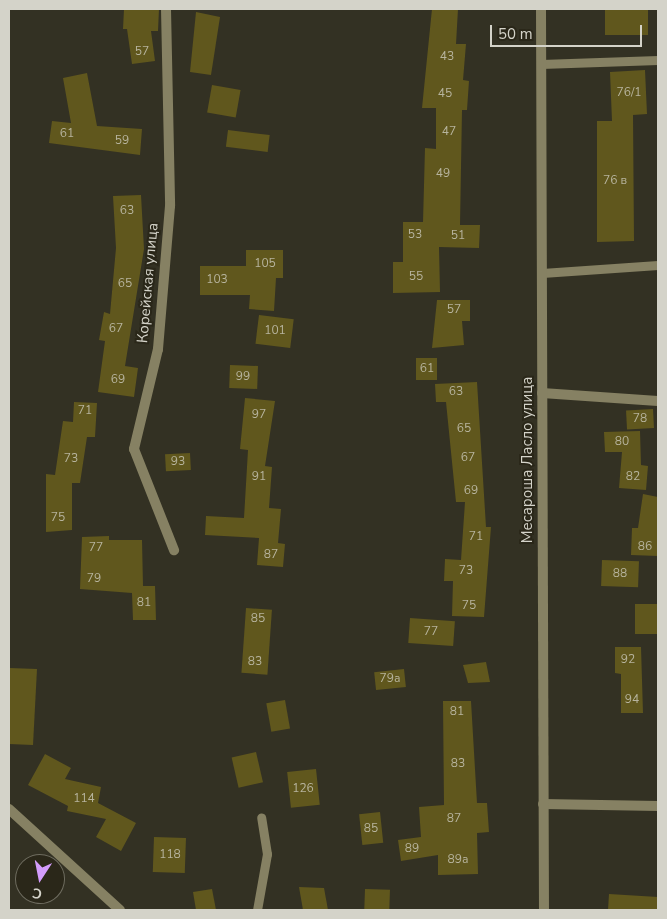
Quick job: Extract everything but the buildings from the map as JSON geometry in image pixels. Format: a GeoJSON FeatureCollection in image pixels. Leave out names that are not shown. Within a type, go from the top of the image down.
{"type":"FeatureCollection","features":[{"type":"Feature","properties":{"kind":"street","name":"Корейская улица"},"geometry":{"type":"LineString","coordinates":[[166,9],[170,206],[158,349],[134,450],[174,550]]}},
{"type":"Feature","properties":{"kind":"street","name":"Месароша Ласло улица"},"geometry":{"type":"LineString","coordinates":[[541,9],[544,910]]}},
{"type":"Feature","properties":{"kind":"street"},"geometry":{"type":"LineString","coordinates":[[542,393],[658,401]]}},
{"type":"Feature","properties":{"kind":"street"},"geometry":{"type":"LineString","coordinates":[[543,804],[658,806]]}},
{"type":"Feature","properties":{"kind":"street"},"geometry":{"type":"LineString","coordinates":[[9,809],[120,910]]}},
{"type":"Feature","properties":{"kind":"lane"},"geometry":{"type":"LineString","coordinates":[[541,64],[658,60]]}},
{"type":"Feature","properties":{"kind":"lane"},"geometry":{"type":"LineString","coordinates":[[542,274],[658,265]]}},
{"type":"Feature","properties":{"kind":"lane"},"geometry":{"type":"LineString","coordinates":[[257,910],[267,854],[261,817]]}}]}
